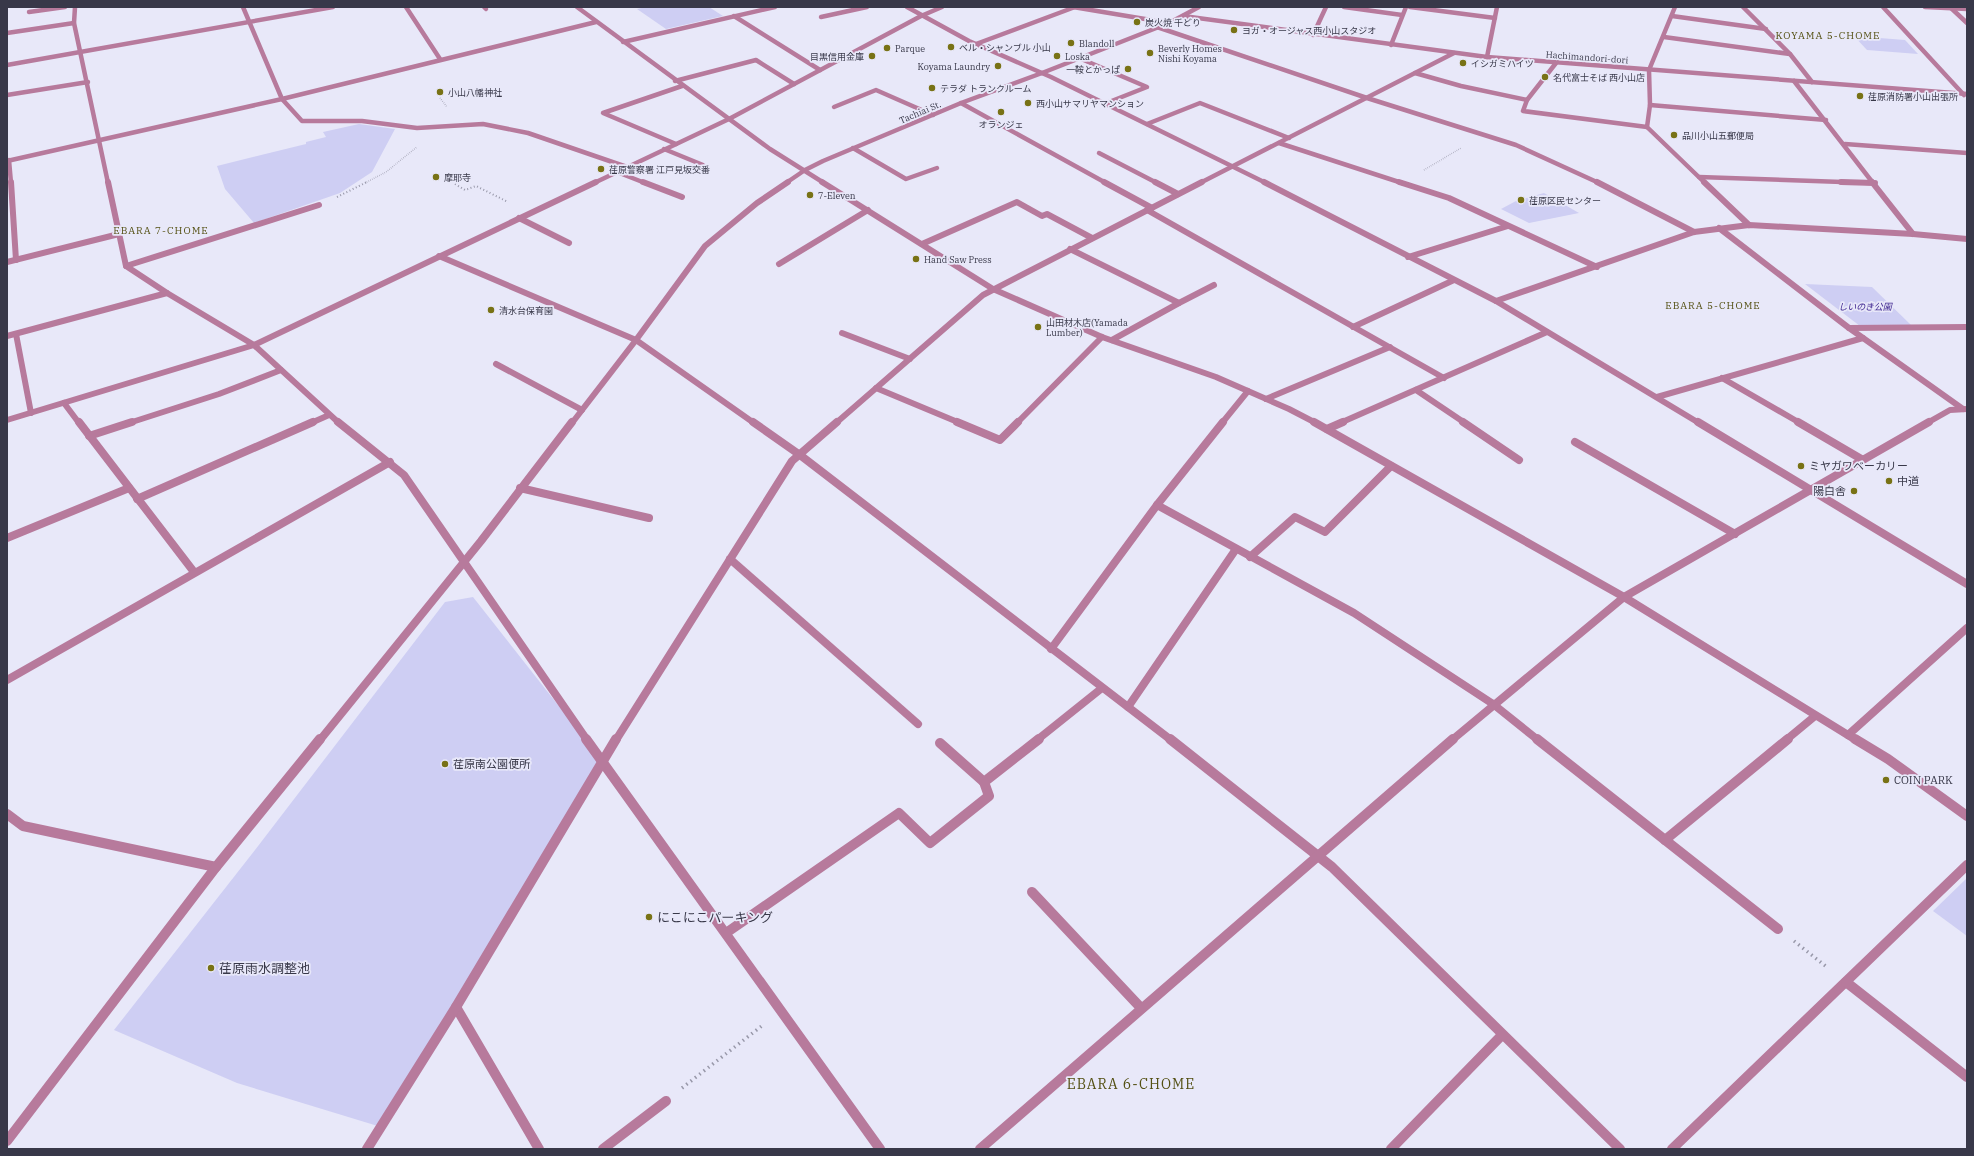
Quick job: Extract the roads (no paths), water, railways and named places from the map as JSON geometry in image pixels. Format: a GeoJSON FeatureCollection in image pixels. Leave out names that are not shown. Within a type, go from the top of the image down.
{"type":"FeatureCollection","features":[{"type":"Feature","properties":{"kind":"street"},"geometry":{"type":"LineString","coordinates":[[29,12],[65,7]]}},
{"type":"Feature","properties":{"kind":"street"},"geometry":{"type":"LineString","coordinates":[[75,7],[74,23],[88,82],[126,266],[167,293],[254,345],[329,415],[390,462],[404,475],[602,761],[880,1149]]}},
{"type":"Feature","properties":{"kind":"street"},"geometry":{"type":"LineString","coordinates":[[243,7],[282,99],[302,121],[362,121],[417,128],[483,124],[528,134],[627,166]]}},
{"type":"Feature","properties":{"kind":"street"},"geometry":{"type":"LineString","coordinates":[[7,65],[333,7]]}},
{"type":"Feature","properties":{"kind":"street"},"geometry":{"type":"LineString","coordinates":[[406,7],[440,59]]}},
{"type":"Feature","properties":{"kind":"street"},"geometry":{"type":"LineString","coordinates":[[577,7],[682,86],[770,149],[994,289],[1102,337],[1216,377],[1266,399],[1327,429],[1624,597],[1815,716],[1888,759],[1967,816]]}},
{"type":"Feature","properties":{"kind":"street"},"geometry":{"type":"LineString","coordinates":[[752,7],[758,11]]}},
{"type":"Feature","properties":{"kind":"street"},"geometry":{"type":"LineString","coordinates":[[624,42],[775,7]]}},
{"type":"Feature","properties":{"kind":"street"},"geometry":{"type":"LineString","coordinates":[[821,17],[867,7]]}},
{"type":"Feature","properties":{"kind":"street"},"geometry":{"type":"LineString","coordinates":[[906,7],[976,44],[1042,73],[1233,166],[1496,301],[1657,396],[1967,584]]}},
{"type":"Feature","properties":{"kind":"street"},"geometry":{"type":"LineString","coordinates":[[7,420],[254,345],[627,166],[729,119],[921,16],[942,7]]}},
{"type":"Feature","properties":{"kind":"street"},"geometry":{"type":"LineString","coordinates":[[976,44],[1074,7],[1169,23]]}},
{"type":"Feature","properties":{"kind":"street","name":"Tachiai St."},"geometry":{"type":"LineString","coordinates":[[7,1141],[216,868],[464,561],[582,410],[705,246],[757,203],[805,170],[853,148],[933,115],[1157,28],[1198,7]]}},
{"type":"Feature","properties":{"kind":"street"},"geometry":{"type":"LineString","coordinates":[[1313,35],[1326,7]]}},
{"type":"Feature","properties":{"kind":"street"},"geometry":{"type":"LineString","coordinates":[[1344,7],[1402,15]]}},
{"type":"Feature","properties":{"kind":"street"},"geometry":{"type":"LineString","coordinates":[[1391,45],[1406,7]]}},
{"type":"Feature","properties":{"kind":"street"},"geometry":{"type":"LineString","coordinates":[[1410,7],[1495,18]]}},
{"type":"Feature","properties":{"kind":"street"},"geometry":{"type":"LineString","coordinates":[[1487,57],[1497,7]]}},
{"type":"Feature","properties":{"kind":"street"},"geometry":{"type":"LineString","coordinates":[[1648,126],[1650,105],[1649,70],[1664,37],[1675,7]]}},
{"type":"Feature","properties":{"kind":"street"},"geometry":{"type":"LineString","coordinates":[[1743,7],[1790,54],[1812,82]]}},
{"type":"Feature","properties":{"kind":"street"},"geometry":{"type":"LineString","coordinates":[[1883,7],[1965,94],[1967,99]]}},
{"type":"Feature","properties":{"kind":"street"},"geometry":{"type":"LineString","coordinates":[[1925,7],[1967,9]]}},
{"type":"Feature","properties":{"kind":"street"},"geometry":{"type":"LineString","coordinates":[[1951,8],[1967,23]]}},
{"type":"Feature","properties":{"kind":"street"},"geometry":{"type":"LineString","coordinates":[[734,16],[820,70]]}},
{"type":"Feature","properties":{"kind":"street","name":"Hachimandori-dori"},"geometry":{"type":"LineString","coordinates":[[1183,16],[1313,35],[1487,57],[1965,94]]}},
{"type":"Feature","properties":{"kind":"street"},"geometry":{"type":"LineString","coordinates":[[1672,16],[1766,29]]}},
{"type":"Feature","properties":{"kind":"street"},"geometry":{"type":"LineString","coordinates":[[16,260],[9,198],[8,161],[282,99],[440,59],[596,22]]}},
{"type":"Feature","properties":{"kind":"street"},"geometry":{"type":"LineString","coordinates":[[7,33],[74,23]]}},
{"type":"Feature","properties":{"kind":"street"},"geometry":{"type":"LineString","coordinates":[[1157,28],[1367,98],[1516,145],[1553,161],[1694,232]]}},
{"type":"Feature","properties":{"kind":"street"},"geometry":{"type":"LineString","coordinates":[[1664,37],[1790,54]]}},
{"type":"Feature","properties":{"kind":"street"},"geometry":{"type":"LineString","coordinates":[[372,1146],[602,761],[792,461],[984,295],[1070,249],[1454,53]]}},
{"type":"Feature","properties":{"kind":"street"},"geometry":{"type":"LineString","coordinates":[[1079,58],[1147,87],[1104,104]]}},
{"type":"Feature","properties":{"kind":"street"},"geometry":{"type":"LineString","coordinates":[[675,80],[756,60],[794,84]]}},
{"type":"Feature","properties":{"kind":"street"},"geometry":{"type":"LineString","coordinates":[[1556,63],[1527,100],[1523,111],[1648,126],[1749,225]]}},
{"type":"Feature","properties":{"kind":"street"},"geometry":{"type":"LineString","coordinates":[[1415,73],[1461,86],[1527,100]]}},
{"type":"Feature","properties":{"kind":"street"},"geometry":{"type":"LineString","coordinates":[[1794,81],[1845,144],[1914,234]]}},
{"type":"Feature","properties":{"kind":"street"},"geometry":{"type":"LineString","coordinates":[[7,95],[88,82]]}},
{"type":"Feature","properties":{"kind":"street"},"geometry":{"type":"LineString","coordinates":[[676,144],[603,113],[682,86]]}},
{"type":"Feature","properties":{"kind":"street"},"geometry":{"type":"LineString","coordinates":[[834,107],[876,90],[933,115]]}},
{"type":"Feature","properties":{"kind":"street"},"geometry":{"type":"LineString","coordinates":[[961,104],[1150,209],[1444,378]]}},
{"type":"Feature","properties":{"kind":"street"},"geometry":{"type":"LineString","coordinates":[[1147,124],[1200,104],[1289,138]]}},
{"type":"Feature","properties":{"kind":"street"},"geometry":{"type":"LineString","coordinates":[[1650,105],[1826,120]]}},
{"type":"Feature","properties":{"kind":"street"},"geometry":{"type":"LineString","coordinates":[[1279,143],[1449,198],[1597,267]]}},
{"type":"Feature","properties":{"kind":"street"},"geometry":{"type":"LineString","coordinates":[[1845,144],[1967,153]]}},
{"type":"Feature","properties":{"kind":"street"},"geometry":{"type":"LineString","coordinates":[[853,148],[906,179],[936,168]]}},
{"type":"Feature","properties":{"kind":"street"},"geometry":{"type":"LineString","coordinates":[[664,150],[703,165]]}},
{"type":"Feature","properties":{"kind":"street"},"geometry":{"type":"LineString","coordinates":[[1099,153],[1178,194]]}},
{"type":"Feature","properties":{"kind":"street"},"geometry":{"type":"LineString","coordinates":[[617,172],[682,197]]}},
{"type":"Feature","properties":{"kind":"street"},"geometry":{"type":"LineString","coordinates":[[1699,177],[1875,183]]}},
{"type":"Feature","properties":{"kind":"street"},"geometry":{"type":"LineString","coordinates":[[922,244],[1017,202],[1042,216],[1047,214],[1092,238]]}},
{"type":"Feature","properties":{"kind":"street"},"geometry":{"type":"LineString","coordinates":[[126,266],[319,205]]}},
{"type":"Feature","properties":{"kind":"street"},"geometry":{"type":"LineString","coordinates":[[779,264],[868,210]]}},
{"type":"Feature","properties":{"kind":"street"},"geometry":{"type":"LineString","coordinates":[[519,218],[569,244]]}},
{"type":"Feature","properties":{"kind":"street"},"geometry":{"type":"LineString","coordinates":[[1496,301],[1694,232],[1719,228],[1749,225],[1914,234],[1967,239]]}},
{"type":"Feature","properties":{"kind":"street"},"geometry":{"type":"LineString","coordinates":[[1408,257],[1508,226]]}},
{"type":"Feature","properties":{"kind":"street"},"geometry":{"type":"LineString","coordinates":[[1719,228],[1849,328],[1965,410]]}},
{"type":"Feature","properties":{"kind":"street"},"geometry":{"type":"LineString","coordinates":[[7,262],[119,234]]}},
{"type":"Feature","properties":{"kind":"street"},"geometry":{"type":"LineString","coordinates":[[1070,249],[1179,303]]}},
{"type":"Feature","properties":{"kind":"street"},"geometry":{"type":"LineString","coordinates":[[439,256],[636,340],[800,455],[1182,748],[1332,867],[1620,1149]]}},
{"type":"Feature","properties":{"kind":"street"},"geometry":{"type":"LineString","coordinates":[[1353,327],[1454,280]]}},
{"type":"Feature","properties":{"kind":"street"},"geometry":{"type":"LineString","coordinates":[[1112,340],[1214,285]]}},
{"type":"Feature","properties":{"kind":"street"},"geometry":{"type":"LineString","coordinates":[[7,336],[167,293]]}},
{"type":"Feature","properties":{"kind":"street"},"geometry":{"type":"LineString","coordinates":[[1849,328],[1967,327]]}},
{"type":"Feature","properties":{"kind":"street"},"geometry":{"type":"LineString","coordinates":[[1327,429],[1547,332]]}},
{"type":"Feature","properties":{"kind":"street"},"geometry":{"type":"LineString","coordinates":[[842,333],[910,359]]}},
{"type":"Feature","properties":{"kind":"street"},"geometry":{"type":"LineString","coordinates":[[16,334],[31,413]]}},
{"type":"Feature","properties":{"kind":"street"},"geometry":{"type":"LineString","coordinates":[[876,388],[1000,440],[1102,337]]}},
{"type":"Feature","properties":{"kind":"street"},"geometry":{"type":"LineString","coordinates":[[1657,396],[1863,338]]}},
{"type":"Feature","properties":{"kind":"street"},"geometry":{"type":"LineString","coordinates":[[1266,399],[1390,347]]}},
{"type":"Feature","properties":{"kind":"street"},"geometry":{"type":"LineString","coordinates":[[496,364],[582,410]]}},
{"type":"Feature","properties":{"kind":"street"},"geometry":{"type":"LineString","coordinates":[[89,436],[219,394],[280,370]]}},
{"type":"Feature","properties":{"kind":"street"},"geometry":{"type":"LineString","coordinates":[[1722,378],[1863,460]]}},
{"type":"Feature","properties":{"kind":"street"},"geometry":{"type":"LineString","coordinates":[[1416,390],[1519,460]]}},
{"type":"Feature","properties":{"kind":"street"},"geometry":{"type":"LineString","coordinates":[[1051,649],[1157,505],[1248,391]]}},
{"type":"Feature","properties":{"kind":"street"},"geometry":{"type":"LineString","coordinates":[[64,403],[194,572]]}},
{"type":"Feature","properties":{"kind":"street"},"geometry":{"type":"LineString","coordinates":[[980,1149],[1493,704],[1624,597],[1950,410],[1965,410]]}},
{"type":"Feature","properties":{"kind":"street"},"geometry":{"type":"LineString","coordinates":[[138,499],[329,415]]}},
{"type":"Feature","properties":{"kind":"street"},"geometry":{"type":"LineString","coordinates":[[1575,442],[1735,534]]}},
{"type":"Feature","properties":{"kind":"street"},"geometry":{"type":"LineString","coordinates":[[7,680],[194,572],[390,462]]}},
{"type":"Feature","properties":{"kind":"street"},"geometry":{"type":"LineString","coordinates":[[1250,557],[1295,517],[1325,532],[1391,466]]}},
{"type":"Feature","properties":{"kind":"street"},"geometry":{"type":"LineString","coordinates":[[7,538],[129,488]]}},
{"type":"Feature","properties":{"kind":"street"},"geometry":{"type":"LineString","coordinates":[[520,488],[649,518]]}},
{"type":"Feature","properties":{"kind":"street"},"geometry":{"type":"LineString","coordinates":[[1157,505],[1354,613],[1493,704],[1778,929]]}},
{"type":"Feature","properties":{"kind":"street"},"geometry":{"type":"LineString","coordinates":[[1128,707],[1236,549]]}},
{"type":"Feature","properties":{"kind":"street"},"geometry":{"type":"LineString","coordinates":[[730,559],[918,724]]}},
{"type":"Feature","properties":{"kind":"street"},"geometry":{"type":"LineString","coordinates":[[1848,735],[1967,628]]}},
{"type":"Feature","properties":{"kind":"street"},"geometry":{"type":"LineString","coordinates":[[984,782],[1102,688]]}},
{"type":"Feature","properties":{"kind":"street"},"geometry":{"type":"LineString","coordinates":[[1665,840],[1815,716]]}},
{"type":"Feature","properties":{"kind":"street"},"geometry":{"type":"LineString","coordinates":[[726,934],[899,813],[930,843],[989,796],[984,782],[940,743]]}},
{"type":"Feature","properties":{"kind":"street"},"geometry":{"type":"LineString","coordinates":[[7,814],[23,826],[216,868]]}},
{"type":"Feature","properties":{"kind":"street"},"geometry":{"type":"LineString","coordinates":[[1672,1149],[1967,865]]}},
{"type":"Feature","properties":{"kind":"street"},"geometry":{"type":"LineString","coordinates":[[1032,892],[1141,1008]]}},
{"type":"Feature","properties":{"kind":"street"},"geometry":{"type":"LineString","coordinates":[[1846,982],[1967,1077]]}},
{"type":"Feature","properties":{"kind":"street"},"geometry":{"type":"LineString","coordinates":[[456,1007],[539,1149]]}},
{"type":"Feature","properties":{"kind":"street"},"geometry":{"type":"LineString","coordinates":[[1391,1149],[1502,1035]]}},
{"type":"Feature","properties":{"kind":"street"},"geometry":{"type":"LineString","coordinates":[[603,1149],[666,1101]]}},
{"type":"Feature","properties":{"kind":"place","name":"炭火焼 千どり"},"geometry":{"type":"Point","coordinates":[1137,22]}},
{"type":"Feature","properties":{"kind":"place","name":"ヨガ・オージャス西小山スタジオ"},"geometry":{"type":"Point","coordinates":[1234,30]}},
{"type":"Feature","properties":{"kind":"place","name":"Blandoll"},"geometry":{"type":"Point","coordinates":[1071,43]}},
{"type":"Feature","properties":{"kind":"place","name":"ベル・シャンブル 小山"},"geometry":{"type":"Point","coordinates":[951,47]}},
{"type":"Feature","properties":{"kind":"place","name":"Parque"},"geometry":{"type":"Point","coordinates":[887,48]}},
{"type":"Feature","properties":{"kind":"place","name":"Beverly Homes Nishi Koyama"},"geometry":{"type":"Point","coordinates":[1150,53]}},
{"type":"Feature","properties":{"kind":"place","name":"目黒信用金庫"},"geometry":{"type":"Point","coordinates":[872,56]}},
{"type":"Feature","properties":{"kind":"place","name":"Loska"},"geometry":{"type":"Point","coordinates":[1057,56]}},
{"type":"Feature","properties":{"kind":"place","name":"イシガミハイツ"},"geometry":{"type":"Point","coordinates":[1463,63]}},
{"type":"Feature","properties":{"kind":"place","name":"Koyama Laundry"},"geometry":{"type":"Point","coordinates":[998,66]}},
{"type":"Feature","properties":{"kind":"place","name":"一鞍とかっぱ"},"geometry":{"type":"Point","coordinates":[1128,69]}},
{"type":"Feature","properties":{"kind":"place","name":"名代富士そば 西小山店"},"geometry":{"type":"Point","coordinates":[1545,77]}},
{"type":"Feature","properties":{"kind":"place","name":"テラダ トランクルーム"},"geometry":{"type":"Point","coordinates":[932,88]}},
{"type":"Feature","properties":{"kind":"place","name":"小山八幡神社"},"geometry":{"type":"Point","coordinates":[440,92]}},
{"type":"Feature","properties":{"kind":"place","name":"荏原消防署小山出張所"},"geometry":{"type":"Point","coordinates":[1860,96]}},
{"type":"Feature","properties":{"kind":"place","name":"西小山サマリヤマンション"},"geometry":{"type":"Point","coordinates":[1028,103]}},
{"type":"Feature","properties":{"kind":"place","name":"オランジェ"},"geometry":{"type":"Point","coordinates":[1001,112]}},
{"type":"Feature","properties":{"kind":"place","name":"品川小山五郵便局"},"geometry":{"type":"Point","coordinates":[1674,135]}},
{"type":"Feature","properties":{"kind":"place","name":"荏原警察署 江戸見坂交番"},"geometry":{"type":"Point","coordinates":[601,169]}},
{"type":"Feature","properties":{"kind":"place","name":"摩耶寺"},"geometry":{"type":"Point","coordinates":[436,177]}},
{"type":"Feature","properties":{"kind":"place","name":"7-Eleven"},"geometry":{"type":"Point","coordinates":[810,195]}},
{"type":"Feature","properties":{"kind":"place","name":"荏原区民センター"},"geometry":{"type":"Point","coordinates":[1521,200]}},
{"type":"Feature","properties":{"kind":"place","name":"Hand Saw Press"},"geometry":{"type":"Point","coordinates":[916,259]}},
{"type":"Feature","properties":{"kind":"place","name":"清水台保育園"},"geometry":{"type":"Point","coordinates":[491,310]}},
{"type":"Feature","properties":{"kind":"place","name":"山田材木店(Yamada Lumber)"},"geometry":{"type":"Point","coordinates":[1038,327]}},
{"type":"Feature","properties":{"kind":"place","name":"ミヤガワベーカリー"},"geometry":{"type":"Point","coordinates":[1801,466]}},
{"type":"Feature","properties":{"kind":"place","name":"中道"},"geometry":{"type":"Point","coordinates":[1889,481]}},
{"type":"Feature","properties":{"kind":"place","name":"陽白舎"},"geometry":{"type":"Point","coordinates":[1854,491]}},
{"type":"Feature","properties":{"kind":"place","name":"荏原南公園便所"},"geometry":{"type":"Point","coordinates":[445,764]}},
{"type":"Feature","properties":{"kind":"place","name":"COIN PARK"},"geometry":{"type":"Point","coordinates":[1886,780]}},
{"type":"Feature","properties":{"kind":"place","name":"にこにこパーキング"},"geometry":{"type":"Point","coordinates":[649,917]}},
{"type":"Feature","properties":{"kind":"place","name":"荏原雨水調整池"},"geometry":{"type":"Point","coordinates":[211,968]}},
{"type":"Feature","properties":{"kind":"district","name":"KOYAMA 5-CHOME"},"geometry":{"type":"Point","coordinates":[1828,35]}},
{"type":"Feature","properties":{"kind":"district","name":"EBARA 7-CHOME"},"geometry":{"type":"Point","coordinates":[161,230]}},
{"type":"Feature","properties":{"kind":"district","name":"EBARA 5-CHOME"},"geometry":{"type":"Point","coordinates":[1713,305]}},
{"type":"Feature","properties":{"kind":"district","name":"EBARA 6-CHOME"},"geometry":{"type":"Point","coordinates":[1131,1084]}},
{"type":"Feature","properties":{"kind":"park label","name":"しいのき公園"},"geometry":{"type":"Point","coordinates":[1865,306]}}]}
